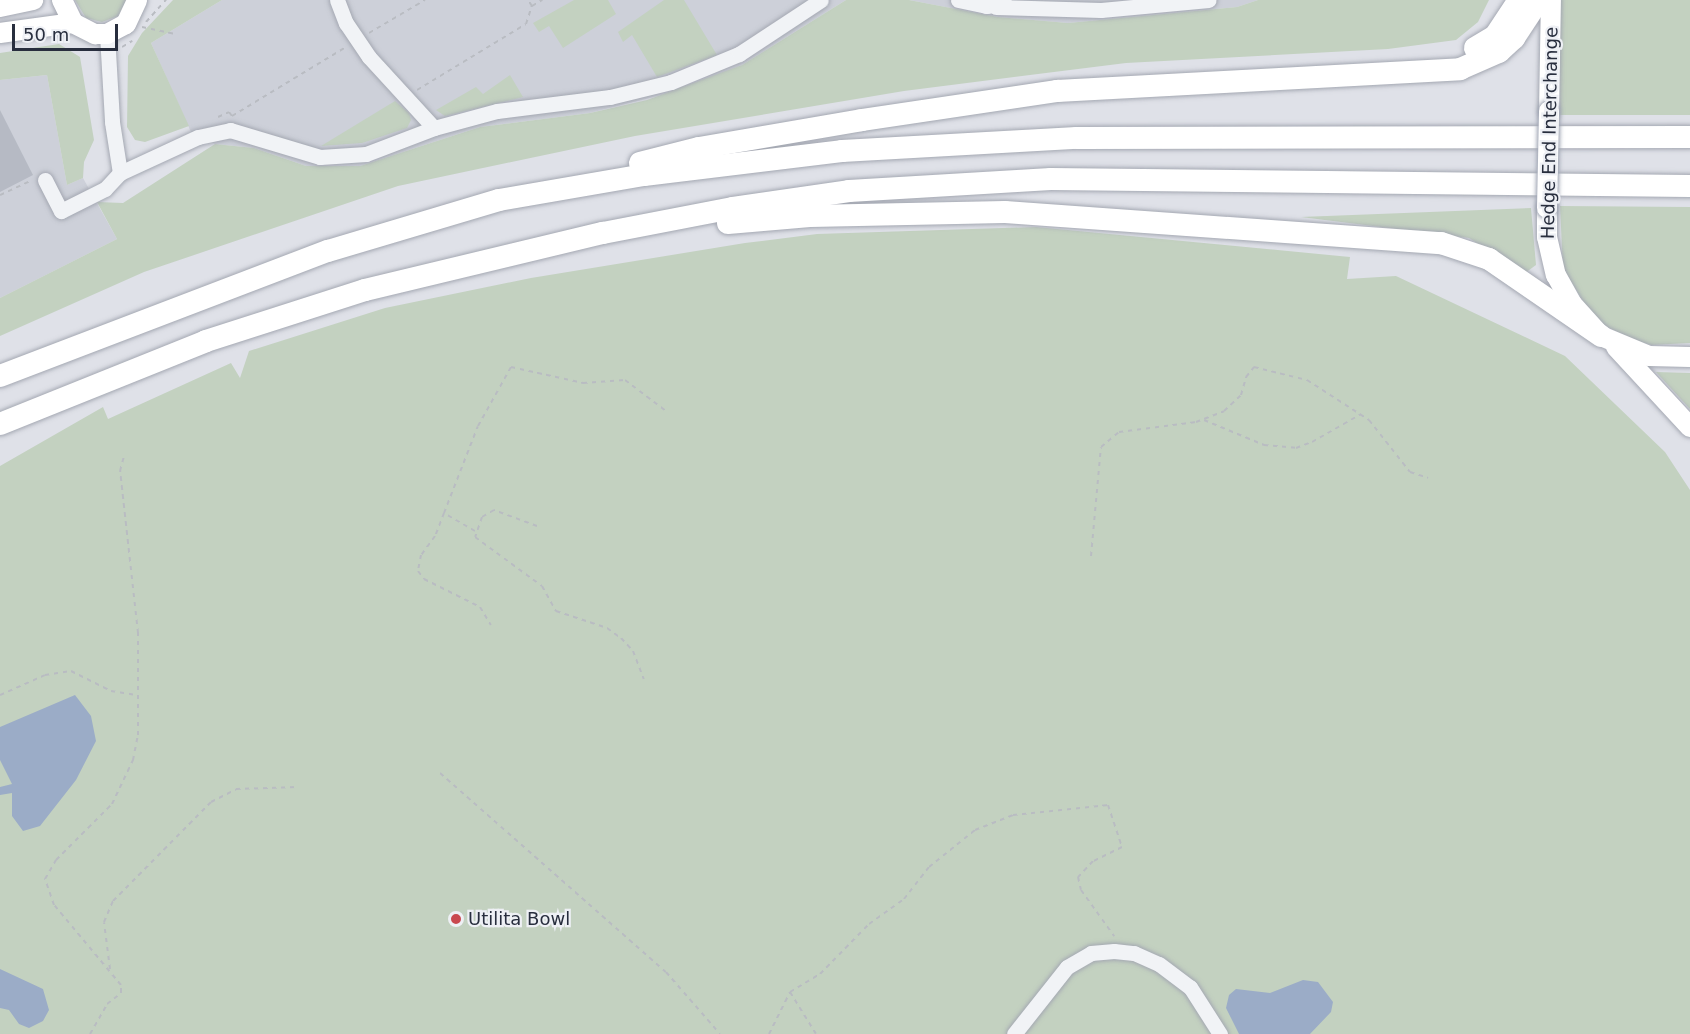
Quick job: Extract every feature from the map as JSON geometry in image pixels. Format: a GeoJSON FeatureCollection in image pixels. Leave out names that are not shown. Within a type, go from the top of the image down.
{"type":"FeatureCollection","features":[{"type":"Feature","properties":{"kind":"highway"},"geometry":{"type":"LineString","coordinates":[[1415,72],[1448,62],[1495,36],[1519,0]]}},
{"type":"Feature","properties":{"kind":"highway"},"geometry":{"type":"LineString","coordinates":[[0,376],[328,250],[499,200],[699,148],[1057,92],[1460,69],[1482,62],[1514,38],[1539,0]]}},
{"type":"Feature","properties":{"kind":"highway"},"geometry":{"type":"LineString","coordinates":[[499,200],[644,175],[842,151],[1054,139],[1480,135],[1690,137]]}},
{"type":"Feature","properties":{"kind":"highway"},"geometry":{"type":"LineString","coordinates":[[0,424],[206,341],[365,290],[603,233],[733,208],[849,191],[1051,179],[1690,186]]}},
{"type":"Feature","properties":{"kind":"highway"},"geometry":{"type":"LineString","coordinates":[[603,233],[810,216],[1005,212],[1422,240],[1457,246],[1490,260],[1606,339]]}},
{"type":"Feature","properties":{"kind":"main road"},"geometry":{"type":"LineString","coordinates":[[0,7],[33,0]]}},
{"type":"Feature","properties":{"kind":"main road"},"geometry":{"type":"LineString","coordinates":[[62,0],[73,23],[83,31],[107,34],[126,24],[138,1]]}},
{"type":"Feature","properties":{"kind":"main road","name":"Hedge End Interchange"},"geometry":{"type":"LineString","coordinates":[[1551,0],[1547,237],[1556,274],[1572,303],[1606,339],[1648,356],[1690,357]]}},
{"type":"Feature","properties":{"kind":"main road"},"geometry":{"type":"LineString","coordinates":[[0,33],[73,23]]}},
{"type":"Feature","properties":{"kind":"main road"},"geometry":{"type":"LineString","coordinates":[[1606,339],[1690,427]]}},
{"type":"Feature","properties":{"kind":"lane"},"geometry":{"type":"LineString","coordinates":[[337,0],[357,40],[434,128]]}},
{"type":"Feature","properties":{"kind":"lane"},"geometry":{"type":"LineString","coordinates":[[48,186],[61,211],[105,189],[120,173],[198,137],[230,130],[320,157],[366,154],[434,128],[497,111],[610,97],[671,82],[739,54],[821,0]]}},
{"type":"Feature","properties":{"kind":"lane"},"geometry":{"type":"LineString","coordinates":[[958,0],[1065,10],[1209,0]]}},
{"type":"Feature","properties":{"kind":"lane"},"geometry":{"type":"LineString","coordinates":[[1025,0],[1065,10]]}},
{"type":"Feature","properties":{"kind":"lane"},"geometry":{"type":"LineString","coordinates":[[107,34],[112,122],[120,173]]}},
{"type":"Feature","properties":{"kind":"lane"},"geometry":{"type":"LineString","coordinates":[[1014,1034],[1067,967],[1091,953],[1126,952],[1159,964],[1190,987],[1220,1034]]}},
{"type":"Feature","properties":{"kind":"path"},"geometry":{"type":"LineString","coordinates":[[198,137],[198,127],[229,112],[232,116],[425,0]]}},
{"type":"Feature","properties":{"kind":"path"},"geometry":{"type":"LineString","coordinates":[[528,0],[532,6]]}},
{"type":"Feature","properties":{"kind":"path"},"geometry":{"type":"LineString","coordinates":[[405,97],[526,24],[532,6],[542,0]]}},
{"type":"Feature","properties":{"kind":"path"},"geometry":{"type":"LineString","coordinates":[[142,27],[175,34]]}},
{"type":"Feature","properties":{"kind":"path"},"geometry":{"type":"LineString","coordinates":[[0,195],[30,180],[39,198],[48,186]]}},
{"type":"Feature","properties":{"kind":"path"},"geometry":{"type":"LineString","coordinates":[[1091,556],[1101,447],[1119,432],[1204,420],[1234,404],[1241,395],[1249,371],[1262,367],[1307,380],[1361,414],[1381,432],[1410,472],[1428,478]]}},
{"type":"Feature","properties":{"kind":"path"},"geometry":{"type":"LineString","coordinates":[[491,625],[480,607],[424,579],[418,571],[421,555],[435,536],[478,426],[511,368],[583,383],[625,380],[666,411]]}},
{"type":"Feature","properties":{"kind":"path"},"geometry":{"type":"LineString","coordinates":[[1204,420],[1264,445],[1296,448],[1312,442],[1361,414]]}},
{"type":"Feature","properties":{"kind":"path"},"geometry":{"type":"LineString","coordinates":[[90,1034],[107,1004],[121,993],[120,985],[54,905],[45,879],[56,860],[111,804],[123,785],[138,735],[135,695],[138,633],[120,471],[124,456]]}},
{"type":"Feature","properties":{"kind":"path"},"geometry":{"type":"LineString","coordinates":[[474,531],[482,517],[494,510],[537,526]]}},
{"type":"Feature","properties":{"kind":"path"},"geometry":{"type":"LineString","coordinates":[[444,513],[474,531],[478,542],[542,586],[556,611],[608,628],[621,638],[633,651],[644,679]]}},
{"type":"Feature","properties":{"kind":"path"},"geometry":{"type":"LineString","coordinates":[[0,695],[45,675],[72,671],[111,692],[135,695]]}},
{"type":"Feature","properties":{"kind":"path"},"geometry":{"type":"LineString","coordinates":[[440,772],[666,972],[720,1034]]}},
{"type":"Feature","properties":{"kind":"path"},"geometry":{"type":"LineString","coordinates":[[110,972],[104,922],[113,901],[211,802],[236,789],[297,787]]}},
{"type":"Feature","properties":{"kind":"path"},"geometry":{"type":"LineString","coordinates":[[769,1034],[790,992],[820,974],[869,924],[904,899],[928,867],[975,830],[1013,814],[1104,804],[1110,808],[1122,847],[1094,861],[1078,877],[1078,883],[1126,952]]}},
{"type":"Feature","properties":{"kind":"path"},"geometry":{"type":"LineString","coordinates":[[790,992],[816,1034]]}},
{"type":"Feature","properties":{"kind":"shaded area"},"geometry":{"type":"Polygon","coordinates":[[[222,0],[846,0],[742,65],[689,88],[590,113],[480,127],[360,166],[306,166],[254,148],[215,144],[191,132],[151,43],[222,0]]]}},
{"type":"Feature","properties":{"kind":"shaded area"},"geometry":{"type":"Polygon","coordinates":[[[909,0],[1258,0],[1237,7],[1068,23],[998,17],[909,0]]]}},
{"type":"Feature","properties":{"kind":"shaded area"},"geometry":{"type":"Polygon","coordinates":[[[47,75],[67,185],[83,178],[117,239],[0,298],[0,80],[47,75]]]}},
{"type":"Feature","properties":{"kind":"green space"},"geometry":{"type":"Polygon","coordinates":[[[75,0],[126,0],[118,16],[102,22],[86,18],[75,0]]]}},
{"type":"Feature","properties":{"kind":"green space"},"geometry":{"type":"Polygon","coordinates":[[[173,0],[222,0],[151,43],[189,126],[145,142],[135,140],[127,127],[128,56],[142,33],[173,0]]]}},
{"type":"Feature","properties":{"kind":"green space"},"geometry":{"type":"Polygon","coordinates":[[[574,0],[608,0],[616,14],[563,48],[549,26],[539,32],[533,23],[574,0]]]}},
{"type":"Feature","properties":{"kind":"green space"},"geometry":{"type":"Polygon","coordinates":[[[664,0],[684,0],[717,55],[657,77],[632,35],[623,42],[618,32],[664,0]]]}},
{"type":"Feature","properties":{"kind":"green space"},"geometry":{"type":"Polygon","coordinates":[[[846,0],[909,0],[998,17],[1068,23],[1237,7],[1258,0],[1489,0],[1478,22],[1456,40],[1388,49],[1126,63],[904,91],[635,136],[398,186],[144,272],[0,336],[0,298],[117,239],[97,202],[123,203],[215,144],[254,148],[306,166],[360,166],[480,127],[590,113],[647,100],[742,65],[846,0]]]}},
{"type":"Feature","properties":{"kind":"green space"},"geometry":{"type":"Polygon","coordinates":[[[1560,0],[1690,0],[1690,115],[1560,115],[1560,0]]]}},
{"type":"Feature","properties":{"kind":"green space"},"geometry":{"type":"Polygon","coordinates":[[[59,44],[80,57],[94,140],[84,162],[83,178],[67,185],[47,75],[0,80],[0,53],[59,44]]]}},
{"type":"Feature","properties":{"kind":"green space"},"geometry":{"type":"Polygon","coordinates":[[[510,75],[523,97],[445,116],[436,110],[476,87],[483,94],[510,75]]]}},
{"type":"Feature","properties":{"kind":"green space"},"geometry":{"type":"Polygon","coordinates":[[[395,101],[409,113],[411,120],[407,128],[362,143],[321,146],[395,101]]]}},
{"type":"Feature","properties":{"kind":"green space"},"geometry":{"type":"Polygon","coordinates":[[[1560,206],[1690,207],[1690,343],[1651,345],[1628,338],[1606,326],[1589,311],[1563,268],[1560,206]]]}},
{"type":"Feature","properties":{"kind":"green space"},"geometry":{"type":"Polygon","coordinates":[[[1531,208],[1536,265],[1525,273],[1469,238],[1301,217],[1531,208]]]}},
{"type":"Feature","properties":{"kind":"green space"},"geometry":{"type":"Polygon","coordinates":[[[1036,227],[1350,257],[1347,279],[1396,276],[1565,356],[1665,452],[1690,490],[1690,1034],[0,1034],[0,466],[103,407],[108,419],[231,363],[240,378],[249,351],[385,308],[531,278],[745,243],[817,234],[1036,227]]]}},
{"type":"Feature","properties":{"kind":"green space"},"geometry":{"type":"Polygon","coordinates":[[[1656,372],[1690,373],[1690,409],[1689,408],[1656,372]]]}},
{"type":"Feature","properties":{"kind":"water"},"geometry":{"type":"Polygon","coordinates":[[[75,695],[91,716],[96,741],[76,780],[40,826],[23,831],[12,816],[12,793],[0,795],[0,787],[12,784],[0,760],[0,727],[75,695]]]}},
{"type":"Feature","properties":{"kind":"water"},"geometry":{"type":"Polygon","coordinates":[[[0,969],[43,989],[49,1010],[43,1021],[29,1028],[19,1024],[9,1010],[0,1008],[0,969]]]}},
{"type":"Feature","properties":{"kind":"water"},"geometry":{"type":"Polygon","coordinates":[[[1303,980],[1318,982],[1333,1002],[1331,1012],[1310,1034],[1239,1034],[1226,1008],[1229,995],[1236,989],[1270,993],[1303,980]]]}},
{"type":"Feature","properties":{"kind":"building"},"geometry":{"type":"Polygon","coordinates":[[[0,110],[33,175],[0,192],[0,110]]]}},
{"type":"Feature","properties":{"kind":"place","name":"Utilita Bowl"},"geometry":{"type":"Point","coordinates":[456,919]}}]}
